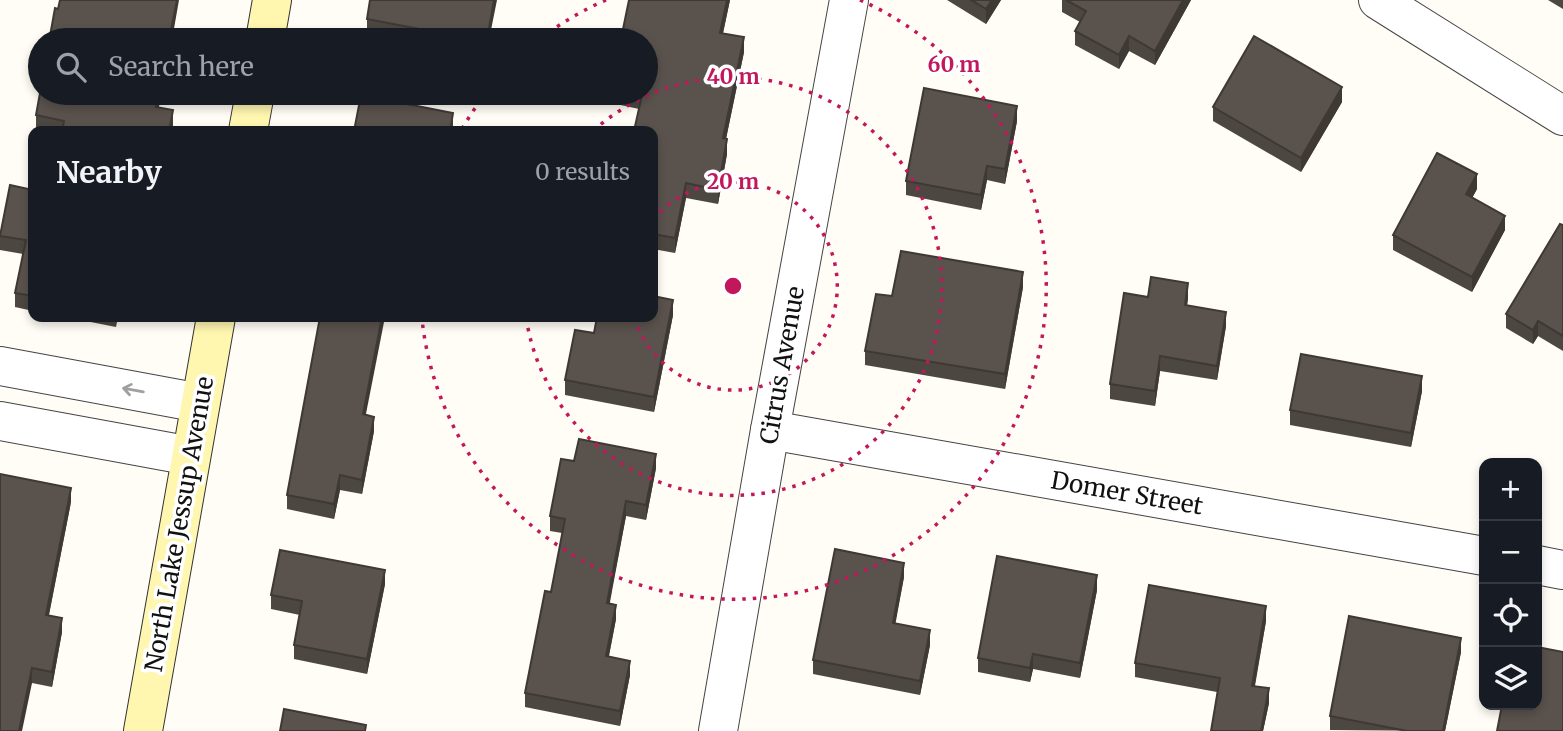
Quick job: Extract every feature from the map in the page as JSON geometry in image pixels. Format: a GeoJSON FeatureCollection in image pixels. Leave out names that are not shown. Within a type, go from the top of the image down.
{"type":"FeatureCollection","features":[{"type":"Feature","properties":{"kind":"street"},"geometry":{"type":"LineString","coordinates":[[267,28],[272,0]]}},
{"type":"Feature","properties":{"kind":"street","name":"Citrus Avenue"},"geometry":{"type":"LineString","coordinates":[[718,731],[849,0]]}},
{"type":"Feature","properties":{"kind":"street"},"geometry":{"type":"LineString","coordinates":[[1378,0],[1563,116]]}},
{"type":"Feature","properties":{"kind":"street"},"geometry":{"type":"LineString","coordinates":[[249,126],[253,105]]}},
{"type":"Feature","properties":{"kind":"street","name":"North Lake Jessup Avenue"},"geometry":{"type":"LineString","coordinates":[[143,731],[215,322]]}},
{"type":"Feature","properties":{"kind":"street"},"geometry":{"type":"LineString","coordinates":[[191,456],[13,423],[17,369],[200,403]]}},
{"type":"Feature","properties":{"kind":"street","name":"Domer Street"},"geometry":{"type":"LineString","coordinates":[[770,430],[1479,555]]}},
{"type":"Feature","properties":{"kind":"street"},"geometry":{"type":"LineString","coordinates":[[1542,566],[1563,570]]}},
{"type":"Feature","properties":{"kind":"building"},"geometry":{"type":"Polygon","coordinates":[[[60,0],[177,0],[171,28],[51,28],[55,8],[58,9],[60,0]]]}},
{"type":"Feature","properties":{"kind":"building"},"geometry":{"type":"Polygon","coordinates":[[[370,0],[494,0],[489,28],[414,28],[367,19],[370,0]]]}},
{"type":"Feature","properties":{"kind":"building"},"geometry":{"type":"Polygon","coordinates":[[[629,0],[727,0],[720,33],[744,37],[723,138],[727,139],[718,190],[686,183],[675,238],[658,235],[658,126],[635,126],[640,105],[658,105],[658,28],[623,28],[629,0]]]}},
{"type":"Feature","properties":{"kind":"building"},"geometry":{"type":"Polygon","coordinates":[[[971,0],[992,0],[986,9],[971,0]]]}},
{"type":"Feature","properties":{"kind":"building"},"geometry":{"type":"Polygon","coordinates":[[[1066,0],[1183,0],[1155,51],[1129,36],[1119,55],[1075,31],[1086,11],[1066,0]]]}},
{"type":"Feature","properties":{"kind":"building"},"geometry":{"type":"Polygon","coordinates":[[[1254,36],[1342,87],[1301,158],[1213,107],[1254,36]]]}},
{"type":"Feature","properties":{"kind":"building"},"geometry":{"type":"Polygon","coordinates":[[[924,88],[1017,106],[1005,169],[987,166],[981,195],[906,181],[924,88]]]}},
{"type":"Feature","properties":{"kind":"building"},"geometry":{"type":"Polygon","coordinates":[[[38,105],[156,105],[173,110],[170,126],[63,126],[64,121],[36,115],[38,105]]]}},
{"type":"Feature","properties":{"kind":"building"},"geometry":{"type":"Polygon","coordinates":[[[359,105],[412,105],[453,113],[451,126],[355,126],[359,105]]]}},
{"type":"Feature","properties":{"kind":"building"},"geometry":{"type":"Polygon","coordinates":[[[1437,153],[1477,174],[1466,194],[1505,216],[1472,277],[1393,235],[1437,153]]]}},
{"type":"Feature","properties":{"kind":"building"},"geometry":{"type":"Polygon","coordinates":[[[10,185],[28,189],[28,295],[15,293],[26,240],[0,236],[10,185]]]}},
{"type":"Feature","properties":{"kind":"building"},"geometry":{"type":"Polygon","coordinates":[[[1560,224],[1563,225],[1563,336],[1538,321],[1533,330],[1506,314],[1560,224]]]}},
{"type":"Feature","properties":{"kind":"building"},"geometry":{"type":"Polygon","coordinates":[[[901,251],[1023,272],[1005,374],[865,351],[876,294],[892,296],[901,251]]]}},
{"type":"Feature","properties":{"kind":"building"},"geometry":{"type":"Polygon","coordinates":[[[1151,277],[1188,283],[1185,305],[1226,312],[1217,366],[1160,356],[1155,391],[1110,384],[1124,293],[1148,297],[1151,277]]]}},
{"type":"Feature","properties":{"kind":"building"},"geometry":{"type":"Polygon","coordinates":[[[658,297],[673,300],[654,397],[565,380],[575,330],[594,333],[596,322],[658,322],[658,297]]]}},
{"type":"Feature","properties":{"kind":"building"},"geometry":{"type":"Polygon","coordinates":[[[319,322],[381,322],[363,414],[374,417],[362,480],[340,475],[334,504],[287,495],[319,322]]]}},
{"type":"Feature","properties":{"kind":"building"},"geometry":{"type":"Polygon","coordinates":[[[1301,354],[1422,376],[1411,433],[1290,410],[1301,354]]]}},
{"type":"Feature","properties":{"kind":"building"},"geometry":{"type":"Polygon","coordinates":[[[579,439],[656,454],[646,505],[626,501],[607,603],[616,605],[606,656],[630,661],[620,711],[525,693],[545,591],[551,592],[565,519],[550,516],[561,459],[574,461],[579,439]]]}},
{"type":"Feature","properties":{"kind":"building"},"geometry":{"type":"Polygon","coordinates":[[[0,474],[71,488],[46,615],[62,618],[52,672],[32,668],[19,731],[0,731],[0,474]]]}},
{"type":"Feature","properties":{"kind":"building"},"geometry":{"type":"Polygon","coordinates":[[[835,549],[904,563],[893,623],[930,630],[920,681],[813,660],[835,549]]]}},
{"type":"Feature","properties":{"kind":"building"},"geometry":{"type":"Polygon","coordinates":[[[280,550],[385,570],[367,659],[294,645],[302,601],[271,595],[280,550]]]}},
{"type":"Feature","properties":{"kind":"building"},"geometry":{"type":"Polygon","coordinates":[[[997,556],[1097,575],[1080,663],[1033,654],[1030,668],[978,658],[997,556]]]}},
{"type":"Feature","properties":{"kind":"building"},"geometry":{"type":"Polygon","coordinates":[[[1149,585],[1266,606],[1252,686],[1269,688],[1261,731],[1211,731],[1220,678],[1135,663],[1149,585]]]}},
{"type":"Feature","properties":{"kind":"building"},"geometry":{"type":"Polygon","coordinates":[[[1349,616],[1461,638],[1443,731],[1407,731],[1330,716],[1349,616]]]}},
{"type":"Feature","properties":{"kind":"building"},"geometry":{"type":"Polygon","coordinates":[[[1542,648],[1563,652],[1563,731],[1497,731],[1501,710],[1542,710],[1542,648]]]}},
{"type":"Feature","properties":{"kind":"building"},"geometry":{"type":"Polygon","coordinates":[[[284,709],[366,725],[365,731],[280,731],[284,709]]]}}]}
